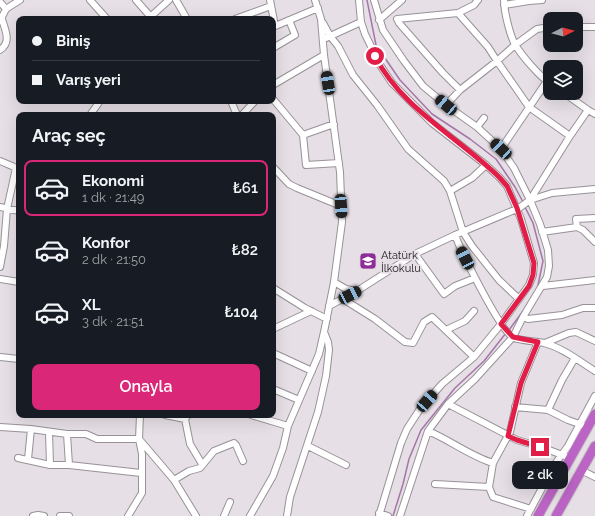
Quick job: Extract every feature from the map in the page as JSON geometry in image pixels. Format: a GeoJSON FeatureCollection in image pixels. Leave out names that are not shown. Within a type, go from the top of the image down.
{"type":"FeatureCollection","features":[{"type":"Feature","properties":{"kind":"highway"},"geometry":{"type":"LineString","coordinates":[[538,516],[566,457],[584,426],[595,414]]}},
{"type":"Feature","properties":{"kind":"highway"},"geometry":{"type":"LineString","coordinates":[[557,516],[595,446]]}},
{"type":"Feature","properties":{"kind":"street"},"geometry":{"type":"LineString","coordinates":[[0,50],[6,45],[7,38],[1,20],[6,9],[20,0]]}},
{"type":"Feature","properties":{"kind":"street"},"geometry":{"type":"LineString","coordinates":[[90,0],[104,16]]}},
{"type":"Feature","properties":{"kind":"street"},"geometry":{"type":"LineString","coordinates":[[136,0],[148,16]]}},
{"type":"Feature","properties":{"kind":"street"},"geometry":{"type":"LineString","coordinates":[[151,16],[169,0]]}},
{"type":"Feature","properties":{"kind":"street"},"geometry":{"type":"LineString","coordinates":[[176,0],[186,16]]}},
{"type":"Feature","properties":{"kind":"street"},"geometry":{"type":"LineString","coordinates":[[250,516],[273,476],[283,448],[288,426],[319,354],[330,306],[342,222],[339,163],[324,55],[321,19],[316,0]]}},
{"type":"Feature","properties":{"kind":"street"},"geometry":{"type":"LineString","coordinates":[[359,0],[361,22],[380,65],[392,83],[432,122],[486,165],[507,186],[518,208],[534,263],[533,275],[529,286],[502,325],[474,357],[442,384],[420,409],[407,429],[401,443],[382,515]]}},
{"type":"Feature","properties":{"kind":"street"},"geometry":{"type":"LineString","coordinates":[[374,0],[383,30],[423,86],[476,127],[501,149],[514,168],[530,200],[542,232],[548,250],[549,266],[547,277],[543,286],[511,336],[475,379],[448,404],[428,431],[400,516]]}},
{"type":"Feature","properties":{"kind":"street"},"geometry":{"type":"LineString","coordinates":[[379,20],[402,0]]}},
{"type":"Feature","properties":{"kind":"street"},"geometry":{"type":"LineString","coordinates":[[387,14],[397,19],[458,13],[478,0]]}},
{"type":"Feature","properties":{"kind":"street"},"geometry":{"type":"LineString","coordinates":[[542,0],[504,2],[515,45],[543,76]]}},
{"type":"Feature","properties":{"kind":"street"},"geometry":{"type":"LineString","coordinates":[[0,2],[6,9]]}},
{"type":"Feature","properties":{"kind":"street"},"geometry":{"type":"LineString","coordinates":[[242,16],[271,3],[273,16]]}},
{"type":"Feature","properties":{"kind":"street"},"geometry":{"type":"LineString","coordinates":[[276,25],[318,8]]}},
{"type":"Feature","properties":{"kind":"street"},"geometry":{"type":"LineString","coordinates":[[458,13],[488,47],[529,107],[570,136]]}},
{"type":"Feature","properties":{"kind":"street"},"geometry":{"type":"LineString","coordinates":[[321,19],[330,36],[338,46],[353,75],[408,148],[444,181],[450,191],[463,232],[472,246],[499,280],[519,300]]}},
{"type":"Feature","properties":{"kind":"street"},"geometry":{"type":"LineString","coordinates":[[397,19],[443,73],[460,90]]}},
{"type":"Feature","properties":{"kind":"street"},"geometry":{"type":"LineString","coordinates":[[276,46],[295,35],[289,20]]}},
{"type":"Feature","properties":{"kind":"street"},"geometry":{"type":"LineString","coordinates":[[323,40],[361,22]]}},
{"type":"Feature","properties":{"kind":"street"},"geometry":{"type":"LineString","coordinates":[[583,27],[595,27]]}},
{"type":"Feature","properties":{"kind":"street"},"geometry":{"type":"LineString","coordinates":[[446,105],[460,90],[497,62],[515,45],[538,29],[543,28]]}},
{"type":"Feature","properties":{"kind":"street"},"geometry":{"type":"LineString","coordinates":[[276,83],[324,55]]}},
{"type":"Feature","properties":{"kind":"street"},"geometry":{"type":"LineString","coordinates":[[501,149],[543,89]]}},
{"type":"Feature","properties":{"kind":"street"},"geometry":{"type":"LineString","coordinates":[[574,100],[595,114]]}},
{"type":"Feature","properties":{"kind":"street"},"geometry":{"type":"LineString","coordinates":[[276,103],[303,135],[306,165],[339,163]]}},
{"type":"Feature","properties":{"kind":"street"},"geometry":{"type":"LineString","coordinates":[[245,112],[252,104]]}},
{"type":"Feature","properties":{"kind":"street"},"geometry":{"type":"LineString","coordinates":[[530,200],[588,110]]}},
{"type":"Feature","properties":{"kind":"street"},"geometry":{"type":"LineString","coordinates":[[476,127],[484,118]]}},
{"type":"Feature","properties":{"kind":"street"},"geometry":{"type":"LineString","coordinates":[[303,135],[334,124]]}},
{"type":"Feature","properties":{"kind":"street"},"geometry":{"type":"LineString","coordinates":[[0,161],[16,168],[7,209],[4,246],[0,267]]}},
{"type":"Feature","properties":{"kind":"street"},"geometry":{"type":"LineString","coordinates":[[450,191],[472,178],[486,165]]}},
{"type":"Feature","properties":{"kind":"street"},"geometry":{"type":"LineString","coordinates":[[276,170],[293,186],[341,206]]}},
{"type":"Feature","properties":{"kind":"street"},"geometry":{"type":"LineString","coordinates":[[330,306],[357,291],[415,254],[518,208],[530,200],[552,193],[595,189]]}},
{"type":"Feature","properties":{"kind":"street"},"geometry":{"type":"LineString","coordinates":[[0,208],[16,210]]}},
{"type":"Feature","properties":{"kind":"street"},"geometry":{"type":"LineString","coordinates":[[577,227],[576,218],[595,218]]}},
{"type":"Feature","properties":{"kind":"street"},"geometry":{"type":"LineString","coordinates":[[542,232],[577,227],[583,230],[595,242]]}},
{"type":"Feature","properties":{"kind":"street"},"geometry":{"type":"LineString","coordinates":[[455,235],[475,278],[502,325],[511,336],[545,343],[575,358],[595,371]]}},
{"type":"Feature","properties":{"kind":"street"},"geometry":{"type":"LineString","coordinates":[[415,254],[444,294],[455,286],[475,278]]}},
{"type":"Feature","properties":{"kind":"street"},"geometry":{"type":"LineString","coordinates":[[0,280],[16,282]]}},
{"type":"Feature","properties":{"kind":"street"},"geometry":{"type":"LineString","coordinates":[[543,286],[595,280]]}},
{"type":"Feature","properties":{"kind":"street"},"geometry":{"type":"LineString","coordinates":[[334,282],[340,287],[357,291]]}},
{"type":"Feature","properties":{"kind":"street"},"geometry":{"type":"LineString","coordinates":[[276,290],[327,319]]}},
{"type":"Feature","properties":{"kind":"street"},"geometry":{"type":"LineString","coordinates":[[342,299],[375,318],[405,342],[413,343],[424,322],[432,317],[474,357]]}},
{"type":"Feature","properties":{"kind":"street"},"geometry":{"type":"LineString","coordinates":[[523,317],[528,319],[562,315],[583,308],[595,308]]}},
{"type":"Feature","properties":{"kind":"street"},"geometry":{"type":"LineString","coordinates":[[276,328],[311,311]]}},
{"type":"Feature","properties":{"kind":"street"},"geometry":{"type":"LineString","coordinates":[[446,330],[465,321],[474,311]]}},
{"type":"Feature","properties":{"kind":"street"},"geometry":{"type":"LineString","coordinates":[[287,516],[290,497],[318,412],[328,363],[328,342],[324,332]]}},
{"type":"Feature","properties":{"kind":"street"},"geometry":{"type":"LineString","coordinates":[[545,343],[569,332],[576,332],[595,341]]}},
{"type":"Feature","properties":{"kind":"street"},"geometry":{"type":"LineString","coordinates":[[531,509],[493,497],[489,487],[493,463],[508,436],[521,383],[538,342]]}},
{"type":"Feature","properties":{"kind":"street"},"geometry":{"type":"LineString","coordinates":[[276,354],[312,371]]}},
{"type":"Feature","properties":{"kind":"street"},"geometry":{"type":"LineString","coordinates":[[0,357],[16,359]]}},
{"type":"Feature","properties":{"kind":"street"},"geometry":{"type":"LineString","coordinates":[[548,410],[562,380],[575,358]]}},
{"type":"Feature","properties":{"kind":"street"},"geometry":{"type":"LineString","coordinates":[[276,390],[299,400]]}},
{"type":"Feature","properties":{"kind":"street"},"geometry":{"type":"LineString","coordinates":[[515,407],[548,410],[584,426],[595,396]]}},
{"type":"Feature","properties":{"kind":"street"},"geometry":{"type":"LineString","coordinates":[[448,404],[508,436],[566,457],[527,516]]}},
{"type":"Feature","properties":{"kind":"street"},"geometry":{"type":"LineString","coordinates":[[128,516],[142,493],[142,454],[139,439],[140,418]]}},
{"type":"Feature","properties":{"kind":"street"},"geometry":{"type":"LineString","coordinates":[[186,418],[190,444],[202,464]]}},
{"type":"Feature","properties":{"kind":"street"},"geometry":{"type":"LineString","coordinates":[[261,418],[288,426]]}},
{"type":"Feature","properties":{"kind":"street"},"geometry":{"type":"LineString","coordinates":[[0,428],[31,429],[67,434],[86,434],[97,439],[139,439],[174,480],[196,516]]}},
{"type":"Feature","properties":{"kind":"street"},"geometry":{"type":"LineString","coordinates":[[28,459],[31,429]]}},
{"type":"Feature","properties":{"kind":"street"},"geometry":{"type":"LineString","coordinates":[[428,431],[440,436],[482,460],[493,463]]}},
{"type":"Feature","properties":{"kind":"street"},"geometry":{"type":"LineString","coordinates":[[49,432],[50,465]]}},
{"type":"Feature","properties":{"kind":"street"},"geometry":{"type":"LineString","coordinates":[[67,434],[69,465]]}},
{"type":"Feature","properties":{"kind":"street"},"geometry":{"type":"LineString","coordinates":[[174,480],[189,471],[200,468],[214,451],[234,443],[243,462]]}},
{"type":"Feature","properties":{"kind":"street"},"geometry":{"type":"LineString","coordinates":[[308,446],[346,465]]}},
{"type":"Feature","properties":{"kind":"street"},"geometry":{"type":"LineString","coordinates":[[557,516],[595,450]]}},
{"type":"Feature","properties":{"kind":"street"},"geometry":{"type":"LineString","coordinates":[[18,458],[50,465],[69,465],[141,473]]}},
{"type":"Feature","properties":{"kind":"street"},"geometry":{"type":"LineString","coordinates":[[583,471],[595,477]]}},
{"type":"Feature","properties":{"kind":"street"},"geometry":{"type":"LineString","coordinates":[[435,484],[489,487]]}},
{"type":"Feature","properties":{"kind":"street"},"geometry":{"type":"LineString","coordinates":[[224,516],[230,502]]}},
{"type":"Feature","properties":{"kind":"street"},"geometry":{"type":"LineString","coordinates":[[34,516],[44,516]]}},
{"type":"Feature","properties":{"kind":"street"},"geometry":{"type":"LineString","coordinates":[[60,516],[69,516]]}},
{"type":"Feature","properties":{"kind":"waterway"},"geometry":{"type":"LineString","coordinates":[[367,0],[376,45],[400,80],[432,114],[470,139],[496,159],[515,187],[523,202]]}},
{"type":"Feature","properties":{"kind":"waterway"},"geometry":{"type":"LineString","coordinates":[[524,205],[533,223],[543,261],[537,290]]}},
{"type":"Feature","properties":{"kind":"waterway"},"geometry":{"type":"LineString","coordinates":[[509,330],[523,311]]}},
{"type":"Feature","properties":{"kind":"waterway"},"geometry":{"type":"LineString","coordinates":[[393,516],[409,459],[421,430],[455,388],[484,361],[506,333]]}},
{"type":"Feature","properties":{"kind":"place","name":"Atatürk İlkokulu"},"geometry":{"type":"Point","coordinates":[368,261]}},
{"type":"Feature","properties":{"kind":"route"},"geometry":{"type":"LineString","coordinates":[[375,56],[392,83],[414,105],[448,136],[486,165],[499,177],[507,186],[517,208],[534,263],[533,275],[529,286],[501,324],[513,337],[538,342],[521,383],[508,436],[540,447]]}}]}
